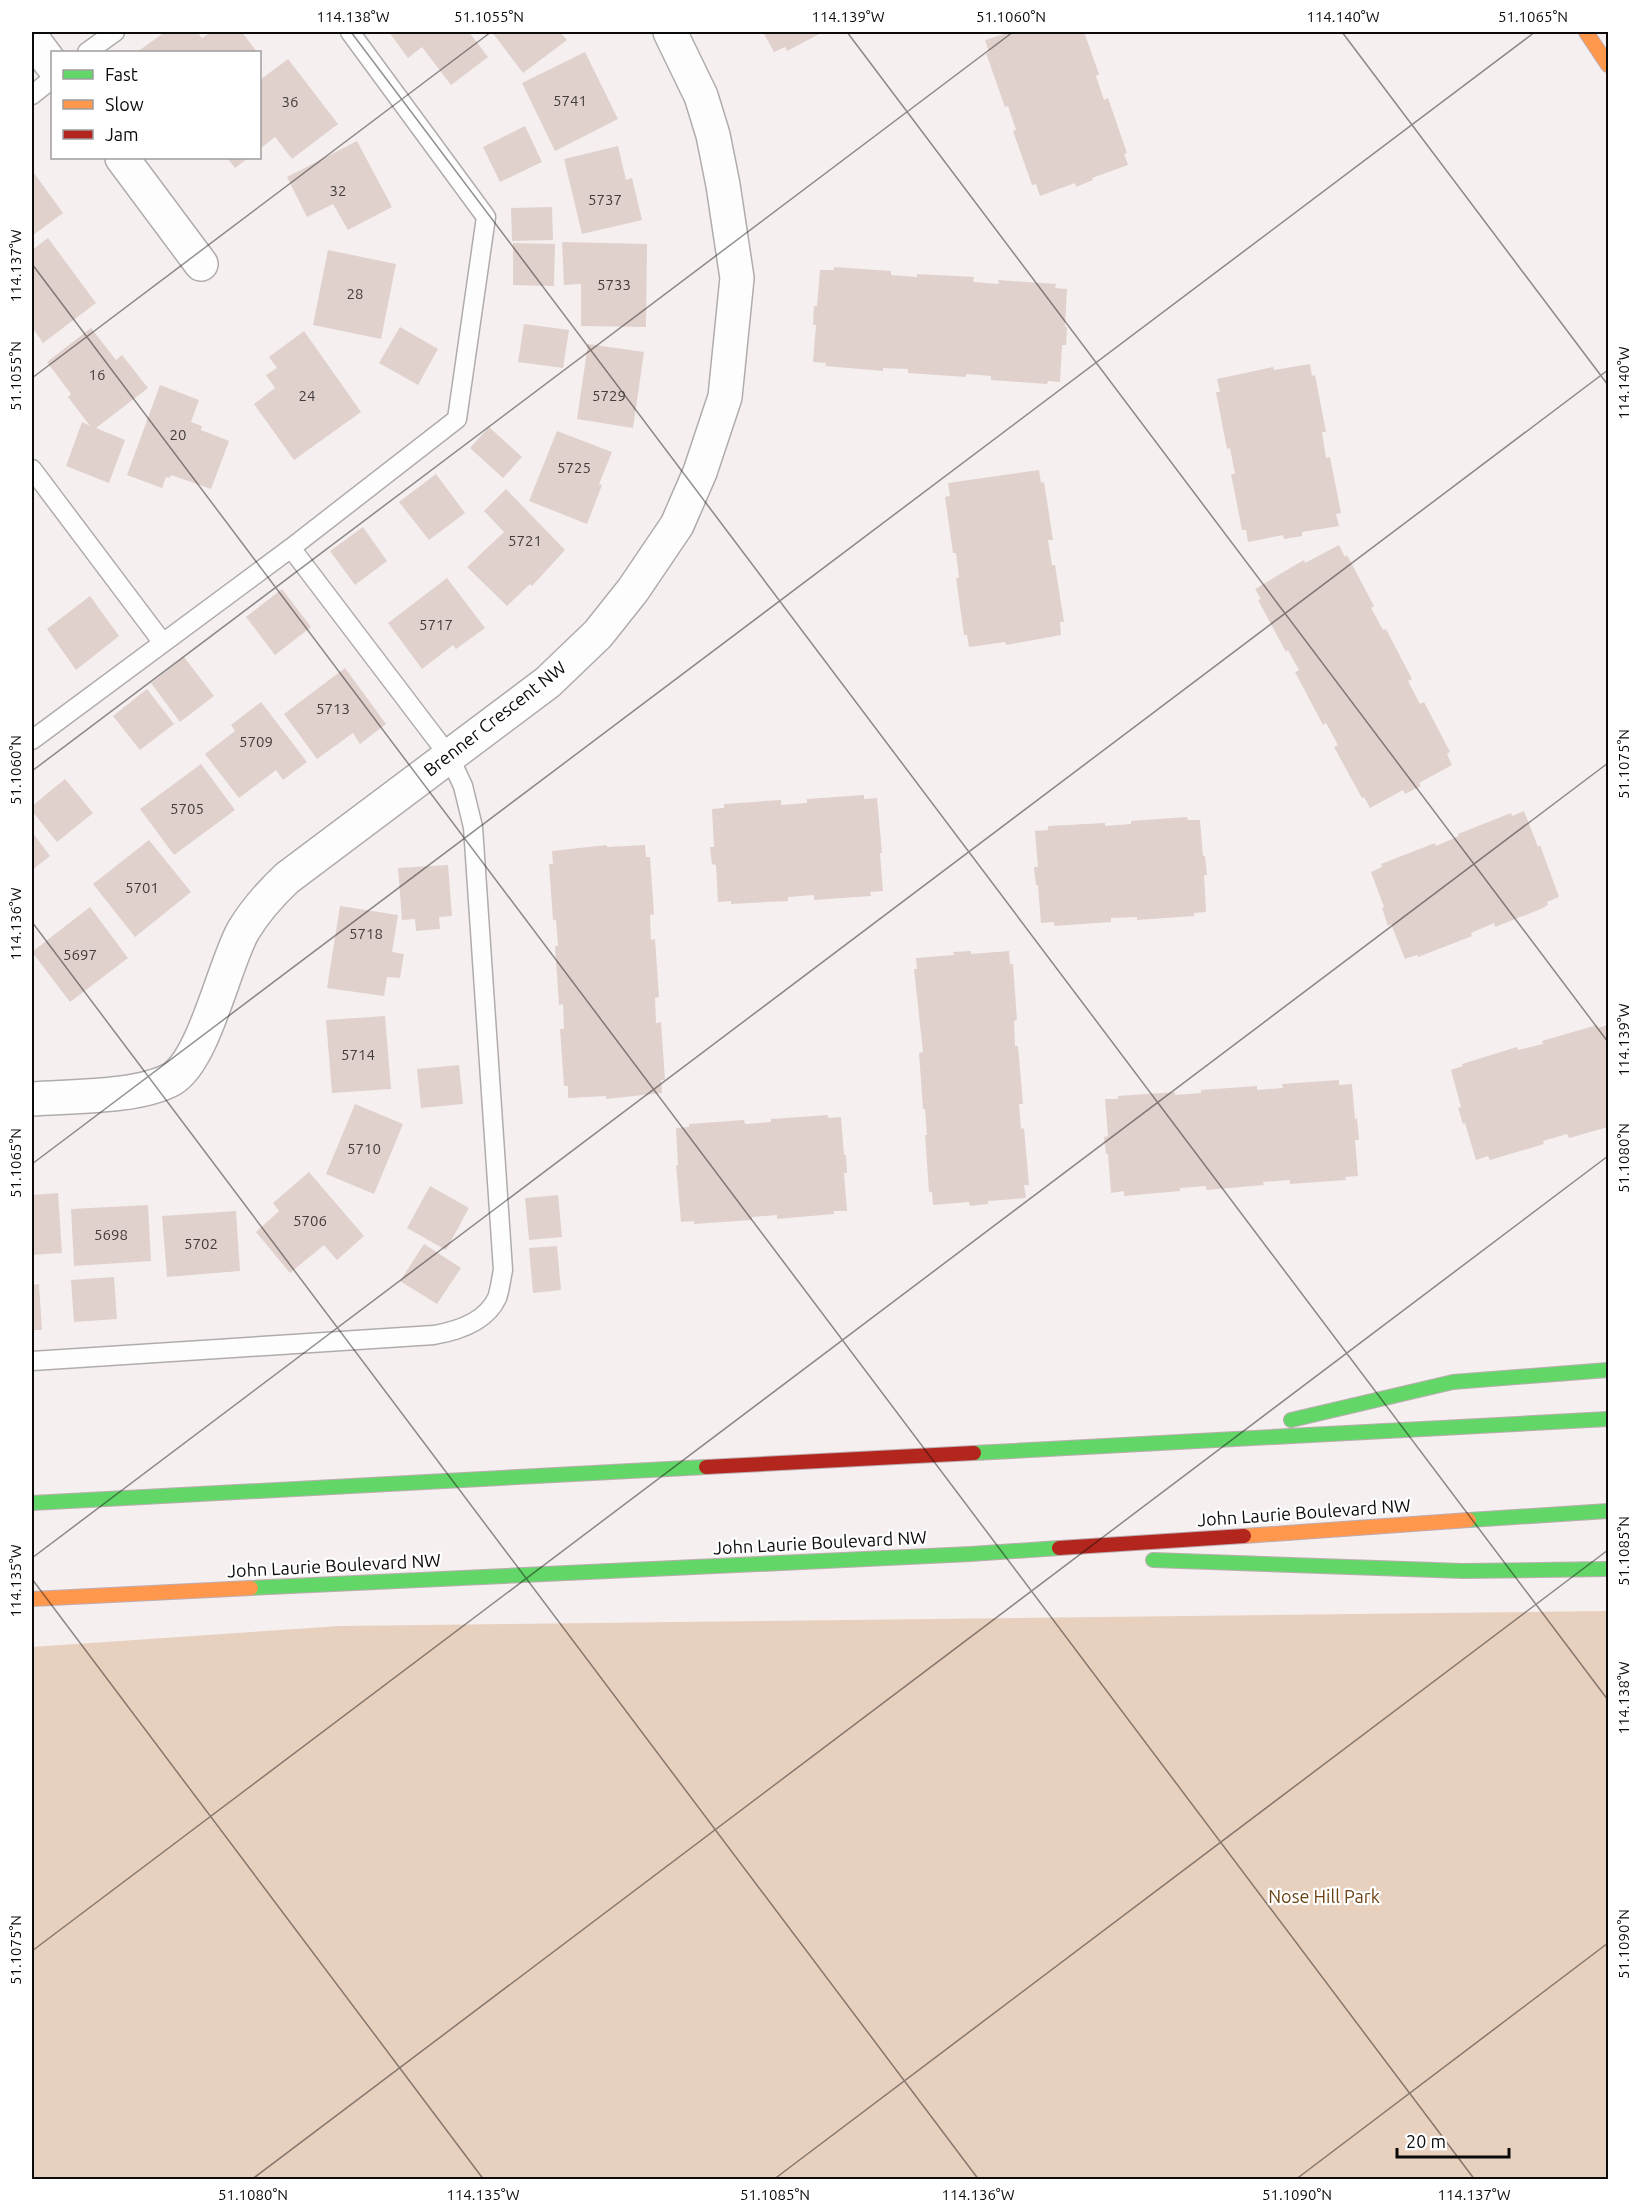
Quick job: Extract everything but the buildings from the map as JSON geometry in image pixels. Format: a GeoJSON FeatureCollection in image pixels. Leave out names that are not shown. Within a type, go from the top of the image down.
{"type":"FeatureCollection","features":[{"type":"Feature","properties":{"kind":"main road"},"geometry":{"type":"LineString","coordinates":[[1586,32],[1608,65]]}},
{"type":"Feature","properties":{"kind":"main road"},"geometry":{"type":"LineString","coordinates":[[1207,1439],[1453,1382],[1608,1370]]}},
{"type":"Feature","properties":{"kind":"main road"},"geometry":{"type":"LineString","coordinates":[[32,1503],[1608,1419]]}},
{"type":"Feature","properties":{"kind":"main road","name":"John Laurie Boulevard NW"},"geometry":{"type":"LineString","coordinates":[[32,1599],[972,1554],[1608,1510]]}},
{"type":"Feature","properties":{"kind":"main road"},"geometry":{"type":"LineString","coordinates":[[972,1554],[1115,1559]]}},
{"type":"Feature","properties":{"kind":"main road"},"geometry":{"type":"LineString","coordinates":[[1139,1560],[1463,1571],[1608,1569]]}},
{"type":"Feature","properties":{"kind":"street","name":"Brenner Crescent NW"},"geometry":{"type":"LineString","coordinates":[[32,1099],[121,1093],[155,1086],[174,1078],[193,1055],[243,932],[264,900],[287,878],[548,682],[598,634],[633,590],[677,525],[700,472],[725,397],[737,278],[713,135],[701,96],[670,32]]}},
{"type":"Feature","properties":{"kind":"street"},"geometry":{"type":"LineString","coordinates":[[32,38],[51,64]]}},
{"type":"Feature","properties":{"kind":"street"},"geometry":{"type":"LineString","coordinates":[[123,159],[201,264]]}},
{"type":"Feature","properties":{"kind":"lane"},"geometry":{"type":"LineString","coordinates":[[88,51],[115,32]]}},
{"type":"Feature","properties":{"kind":"lane"},"geometry":{"type":"LineString","coordinates":[[32,740],[291,548],[457,419],[486,217],[350,32]]}},
{"type":"Feature","properties":{"kind":"lane"},"geometry":{"type":"LineString","coordinates":[[32,95],[51,80]]}},
{"type":"Feature","properties":{"kind":"lane"},"geometry":{"type":"LineString","coordinates":[[32,469],[163,643]]}},
{"type":"Feature","properties":{"kind":"lane"},"geometry":{"type":"LineString","coordinates":[[32,1361],[434,1335],[459,1330],[483,1315],[496,1299],[503,1270],[473,827],[463,786],[449,756],[291,548]]}},
{"type":"Feature","properties":{"kind":"green space","name":"Nose Hill Park"},"geometry":{"type":"Polygon","coordinates":[[[1608,1611],[1608,2179],[32,2179],[32,1647],[340,1626],[1608,1611]]]}},
{"type":"Feature","properties":{"kind":"traffic: fast"},"geometry":{"type":"LineString","coordinates":[[1291,1420],[1453,1382],[1608,1370]]}},
{"type":"Feature","properties":{"kind":"traffic: fast"},"geometry":{"type":"LineString","coordinates":[[974,1453],[1608,1419]]}},
{"type":"Feature","properties":{"kind":"traffic: fast"},"geometry":{"type":"LineString","coordinates":[[32,1503],[706,1467]]}},
{"type":"Feature","properties":{"kind":"traffic: fast"},"geometry":{"type":"LineString","coordinates":[[1469,1520],[1608,1511]]}},
{"type":"Feature","properties":{"kind":"traffic: fast"},"geometry":{"type":"LineString","coordinates":[[251,1588],[1059,1548]]}},
{"type":"Feature","properties":{"kind":"traffic: fast"},"geometry":{"type":"LineString","coordinates":[[1153,1560],[1463,1571],[1608,1569]]}},
{"type":"Feature","properties":{"kind":"traffic: slow"},"geometry":{"type":"LineString","coordinates":[[1586,32],[1608,65]]}},
{"type":"Feature","properties":{"kind":"traffic: slow"},"geometry":{"type":"LineString","coordinates":[[1244,1536],[1469,1520]]}},
{"type":"Feature","properties":{"kind":"traffic: slow"},"geometry":{"type":"LineString","coordinates":[[32,1599],[251,1588]]}},
{"type":"Feature","properties":{"kind":"traffic: jam"},"geometry":{"type":"LineString","coordinates":[[706,1467],[974,1453]]}},
{"type":"Feature","properties":{"kind":"traffic: jam"},"geometry":{"type":"LineString","coordinates":[[1059,1548],[1244,1536]]}}]}
